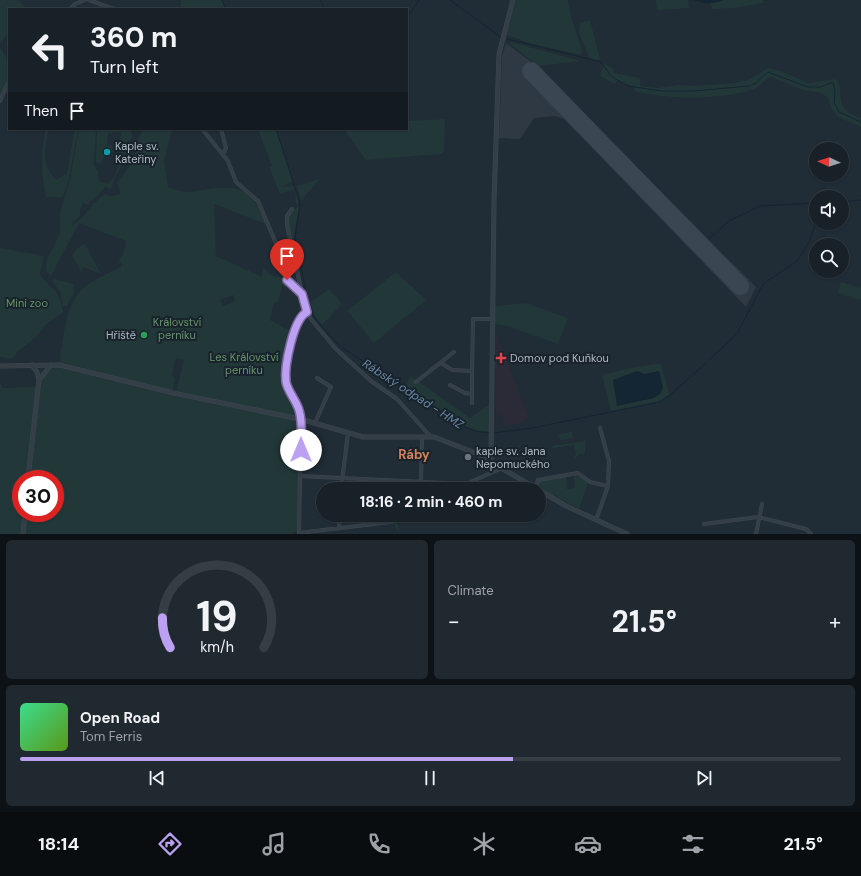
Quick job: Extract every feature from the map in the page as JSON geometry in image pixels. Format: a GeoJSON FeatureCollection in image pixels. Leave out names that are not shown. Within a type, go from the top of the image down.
{"type":"FeatureCollection","features":[{"type":"Feature","properties":{"kind":"street"},"geometry":{"type":"LineString","coordinates":[[71,8],[85,0]]}},
{"type":"Feature","properties":{"kind":"street"},"geometry":{"type":"LineString","coordinates":[[89,0],[111,8]]}},
{"type":"Feature","properties":{"kind":"street"},"geometry":{"type":"LineString","coordinates":[[491,462],[494,174],[499,54],[502,37],[513,0]]}},
{"type":"Feature","properties":{"kind":"street"},"geometry":{"type":"LineString","coordinates":[[0,101],[8,83]]}},
{"type":"Feature","properties":{"kind":"street"},"geometry":{"type":"LineString","coordinates":[[203,130],[228,161],[236,182],[256,197],[275,241],[285,277],[289,283],[302,294]]}},
{"type":"Feature","properties":{"kind":"street"},"geometry":{"type":"LineString","coordinates":[[220,130],[226,148],[223,154]]}},
{"type":"Feature","properties":{"kind":"street"},"geometry":{"type":"LineString","coordinates":[[292,209],[287,214],[286,221],[307,312],[328,342],[371,381],[397,399],[430,436]]}},
{"type":"Feature","properties":{"kind":"street"},"geometry":{"type":"LineString","coordinates":[[307,312],[302,315],[294,331],[286,370],[288,388],[298,408],[300,419],[299,533],[390,522]]}},
{"type":"Feature","properties":{"kind":"street"},"geometry":{"type":"LineString","coordinates":[[472,403],[472,319],[493,319]]}},
{"type":"Feature","properties":{"kind":"street"},"geometry":{"type":"LineString","coordinates":[[416,382],[454,352]]}},
{"type":"Feature","properties":{"kind":"street"},"geometry":{"type":"LineString","coordinates":[[441,363],[453,370],[472,371]]}},
{"type":"Feature","properties":{"kind":"street"},"geometry":{"type":"LineString","coordinates":[[29,470],[39,380],[37,372],[32,365]]}},
{"type":"Feature","properties":{"kind":"street"},"geometry":{"type":"LineString","coordinates":[[39,380],[44,372],[52,365]]}},
{"type":"Feature","properties":{"kind":"street"},"geometry":{"type":"LineString","coordinates":[[0,366],[60,365],[173,393],[300,419],[369,438],[430,436],[448,441],[491,462],[525,482]]}},
{"type":"Feature","properties":{"kind":"street"},"geometry":{"type":"LineString","coordinates":[[315,423],[331,387],[317,378]]}},
{"type":"Feature","properties":{"kind":"street"},"geometry":{"type":"LineString","coordinates":[[450,385],[466,393],[472,394]]}},
{"type":"Feature","properties":{"kind":"street"},"geometry":{"type":"LineString","coordinates":[[596,520],[608,486],[608,461],[600,428]]}},
{"type":"Feature","properties":{"kind":"street"},"geometry":{"type":"LineString","coordinates":[[342,482],[348,433]]}},
{"type":"Feature","properties":{"kind":"street"},"geometry":{"type":"LineString","coordinates":[[300,476],[421,482],[422,437]]}},
{"type":"Feature","properties":{"kind":"street"},"geometry":{"type":"LineString","coordinates":[[472,482],[502,468]]}},
{"type":"Feature","properties":{"kind":"street"},"geometry":{"type":"LineString","coordinates":[[538,482],[538,480],[578,473],[590,482],[608,486]]}},
{"type":"Feature","properties":{"kind":"street"},"geometry":{"type":"LineString","coordinates":[[546,494],[596,520],[627,534]]}},
{"type":"Feature","properties":{"kind":"street"},"geometry":{"type":"LineString","coordinates":[[756,534],[762,504]]}},
{"type":"Feature","properties":{"kind":"street"},"geometry":{"type":"LineString","coordinates":[[704,524],[759,518],[806,529],[811,534]]}},
{"type":"Feature","properties":{"kind":"street"},"geometry":{"type":"LineString","coordinates":[[23,534],[24,522]]}},
{"type":"Feature","properties":{"kind":"street"},"geometry":{"type":"LineString","coordinates":[[339,522],[339,528]]}},
{"type":"Feature","properties":{"kind":"shaded area"},"geometry":{"type":"Polygon","coordinates":[[[693,0],[724,0],[708,3],[693,0]]]}},
{"type":"Feature","properties":{"kind":"shaded area"},"geometry":{"type":"Polygon","coordinates":[[[506,43],[535,65],[756,287],[746,307],[564,119],[555,116],[534,118],[520,139],[499,138],[502,57],[506,43]]]}},
{"type":"Feature","properties":{"kind":"shaded area","name":"Domov pod Kuňkou"},"geometry":{"type":"Polygon","coordinates":[[[496,333],[528,416],[523,423],[504,426],[502,414],[496,415],[496,333]]]}},
{"type":"Feature","properties":{"kind":"shaded area"},"geometry":{"type":"Polygon","coordinates":[[[637,371],[644,374],[659,371],[663,387],[661,393],[654,398],[617,406],[613,380],[637,371]]]}},
{"type":"Feature","properties":{"kind":"green space"},"geometry":{"type":"Polygon","coordinates":[[[0,0],[18,0],[27,8],[8,8],[8,36],[0,42],[0,0]]]}},
{"type":"Feature","properties":{"kind":"green space"},"geometry":{"type":"Polygon","coordinates":[[[181,0],[221,0],[225,8],[181,8],[181,0]]]}},
{"type":"Feature","properties":{"kind":"green space"},"geometry":{"type":"Polygon","coordinates":[[[516,0],[568,0],[571,17],[582,50],[581,55],[529,43],[507,35],[516,0]]]}},
{"type":"Feature","properties":{"kind":"green space"},"geometry":{"type":"Polygon","coordinates":[[[656,0],[688,0],[689,8],[657,10],[656,0]]]}},
{"type":"Feature","properties":{"kind":"green space"},"geometry":{"type":"Polygon","coordinates":[[[724,0],[763,0],[764,3],[733,8],[712,9],[711,3],[724,0]]]}},
{"type":"Feature","properties":{"kind":"green space"},"geometry":{"type":"Polygon","coordinates":[[[590,20],[600,60],[594,60],[589,57],[579,33],[580,23],[590,20]]]}},
{"type":"Feature","properties":{"kind":"green space"},"geometry":{"type":"Polygon","coordinates":[[[511,42],[581,61],[538,66],[510,44],[511,42]]]}},
{"type":"Feature","properties":{"kind":"green space"},"geometry":{"type":"Polygon","coordinates":[[[0,48],[8,60],[8,81],[0,98],[0,48]]]}},
{"type":"Feature","properties":{"kind":"green space"},"geometry":{"type":"Polygon","coordinates":[[[604,63],[613,69],[614,73],[640,78],[640,86],[658,88],[678,85],[695,86],[735,83],[748,80],[768,68],[781,71],[808,83],[836,79],[839,83],[843,105],[846,110],[861,118],[861,127],[838,117],[831,108],[828,98],[822,93],[803,90],[771,77],[766,79],[754,89],[740,93],[694,98],[662,96],[634,91],[635,88],[617,80],[615,84],[600,76],[604,63]]]}},
{"type":"Feature","properties":{"kind":"green space"},"geometry":{"type":"Polygon","coordinates":[[[445,119],[444,151],[441,154],[366,160],[345,130],[408,130],[408,121],[445,119]]]}},
{"type":"Feature","properties":{"kind":"green space"},"geometry":{"type":"Polygon","coordinates":[[[46,130],[49,130],[45,156],[48,168],[56,180],[67,173],[75,130],[78,130],[69,179],[63,197],[46,197],[42,163],[46,130]]]}},
{"type":"Feature","properties":{"kind":"green space","name":"Les Království perníku"},"geometry":{"type":"Polygon","coordinates":[[[79,130],[96,130],[94,165],[98,172],[99,181],[108,184],[116,174],[121,152],[114,151],[114,146],[121,146],[120,137],[122,134],[119,132],[108,133],[107,145],[112,146],[112,151],[107,150],[99,166],[99,163],[96,163],[97,130],[132,130],[131,131],[132,137],[126,144],[123,162],[114,179],[111,189],[105,187],[94,200],[90,201],[89,205],[83,203],[80,209],[80,215],[71,225],[81,219],[93,204],[105,194],[109,196],[119,195],[120,192],[117,182],[133,162],[133,157],[138,148],[138,140],[143,130],[172,130],[164,161],[168,187],[186,192],[220,188],[238,189],[251,198],[256,204],[266,224],[214,204],[216,256],[262,277],[263,267],[270,275],[284,278],[288,286],[282,286],[278,302],[274,303],[270,320],[292,332],[284,366],[283,380],[284,386],[297,409],[298,417],[176,391],[184,360],[176,358],[172,374],[175,380],[172,391],[61,362],[60,357],[68,313],[76,297],[85,286],[122,266],[121,262],[118,263],[124,252],[126,241],[79,223],[51,276],[46,271],[46,262],[60,234],[60,212],[70,180],[79,130]],[[233,295],[220,300],[223,306],[235,301],[233,295]]]}},
{"type":"Feature","properties":{"kind":"green space"},"geometry":{"type":"Polygon","coordinates":[[[258,130],[276,130],[293,182],[280,187],[294,186],[295,189],[280,194],[269,167],[272,166],[258,130]]]}},
{"type":"Feature","properties":{"kind":"green space"},"geometry":{"type":"Polygon","coordinates":[[[319,179],[301,201],[297,186],[319,179]]]}},
{"type":"Feature","properties":{"kind":"green space"},"geometry":{"type":"Polygon","coordinates":[[[295,190],[299,203],[296,205],[295,190]]]}},
{"type":"Feature","properties":{"kind":"green space"},"geometry":{"type":"Polygon","coordinates":[[[300,205],[294,233],[294,241],[304,291],[310,310],[317,325],[360,370],[323,335],[313,321],[309,312],[301,288],[287,225],[289,213],[300,205]]]}},
{"type":"Feature","properties":{"kind":"green space"},"geometry":{"type":"Polygon","coordinates":[[[85,244],[101,274],[83,267],[81,272],[72,255],[78,248],[85,244]]]}},
{"type":"Feature","properties":{"kind":"green space","name":"Mini zoo"},"geometry":{"type":"Polygon","coordinates":[[[0,248],[44,256],[40,274],[57,294],[62,304],[63,312],[45,325],[36,337],[18,351],[12,359],[0,357],[0,248]]]}},
{"type":"Feature","properties":{"kind":"green space"},"geometry":{"type":"Polygon","coordinates":[[[396,272],[426,300],[374,343],[347,311],[396,272]]]}},
{"type":"Feature","properties":{"kind":"green space"},"geometry":{"type":"Polygon","coordinates":[[[54,279],[74,284],[74,293],[67,306],[63,306],[60,292],[52,280],[54,279]]]}},
{"type":"Feature","properties":{"kind":"green space"},"geometry":{"type":"Polygon","coordinates":[[[841,282],[861,288],[861,300],[838,293],[841,282]]]}},
{"type":"Feature","properties":{"kind":"green space"},"geometry":{"type":"Polygon","coordinates":[[[329,289],[342,304],[322,325],[315,317],[310,302],[329,289]]]}},
{"type":"Feature","properties":{"kind":"green space"},"geometry":{"type":"Polygon","coordinates":[[[526,303],[568,318],[558,344],[507,326],[494,324],[495,306],[526,303]]]}},
{"type":"Feature","properties":{"kind":"green space"},"geometry":{"type":"Polygon","coordinates":[[[661,364],[669,394],[660,401],[611,411],[602,375],[630,368],[661,364]],[[637,371],[621,378],[617,405],[654,398],[644,374],[637,371]]]}},
{"type":"Feature","properties":{"kind":"green space"},"geometry":{"type":"Polygon","coordinates":[[[58,367],[173,396],[299,421],[298,531],[292,534],[25,534],[26,522],[64,522],[64,470],[31,470],[42,376],[49,370],[58,367]]]}},
{"type":"Feature","properties":{"kind":"green space"},"geometry":{"type":"Polygon","coordinates":[[[411,376],[470,418],[490,404],[489,431],[479,431],[469,428],[404,387],[411,376]]]}},
{"type":"Feature","properties":{"kind":"green space"},"geometry":{"type":"Polygon","coordinates":[[[0,383],[3,388],[36,387],[28,470],[12,470],[12,522],[22,522],[21,534],[0,534],[0,383]]]}},
{"type":"Feature","properties":{"kind":"green space"},"geometry":{"type":"Polygon","coordinates":[[[572,432],[573,438],[560,440],[559,434],[572,432]]]}},
{"type":"Feature","properties":{"kind":"green space"},"geometry":{"type":"Polygon","coordinates":[[[585,441],[585,453],[580,454],[573,460],[576,454],[574,445],[553,448],[552,446],[585,441]]]}},
{"type":"Feature","properties":{"kind":"green space"},"geometry":{"type":"Polygon","coordinates":[[[574,475],[580,477],[588,483],[579,509],[546,491],[546,482],[539,481],[566,476],[567,489],[575,488],[574,475]]]}},
{"type":"Feature","properties":{"kind":"green space"},"geometry":{"type":"Polygon","coordinates":[[[394,522],[411,522],[397,523],[400,534],[394,524],[389,524],[394,522]]]}},
{"type":"Feature","properties":{"kind":"waterway","name":"Rábský odpad - HMZ"},"geometry":{"type":"LineString","coordinates":[[222,0],[226,8]]}},
{"type":"Feature","properties":{"kind":"waterway"},"geometry":{"type":"LineString","coordinates":[[320,0],[324,8]]}},
{"type":"Feature","properties":{"kind":"waterway"},"geometry":{"type":"LineString","coordinates":[[408,16],[419,0]]}},
{"type":"Feature","properties":{"kind":"waterway"},"geometry":{"type":"LineString","coordinates":[[450,0],[501,37]]}},
{"type":"Feature","properties":{"kind":"waterway"},"geometry":{"type":"LineString","coordinates":[[504,38],[601,62],[611,76],[629,86],[661,91],[693,91],[750,86],[756,83],[768,72],[808,87],[821,87],[833,83],[835,90],[834,103],[839,112],[861,122]]}},
{"type":"Feature","properties":{"kind":"waterway","name":"Rábský odpad - HMZ"},"geometry":{"type":"LineString","coordinates":[[276,130],[300,203],[295,238],[309,306],[313,315],[321,326],[341,347],[467,428],[480,432],[491,433]]}},
{"type":"Feature","properties":{"kind":"waterway"},"geometry":{"type":"LineString","coordinates":[[849,201],[861,200]]}},
{"type":"Feature","properties":{"kind":"waterway"},"geometry":{"type":"LineString","coordinates":[[709,239],[729,221],[760,206],[809,203]]}},
{"type":"Feature","properties":{"kind":"waterway","name":"Rábský odpad - HMZ"},"geometry":{"type":"LineString","coordinates":[[709,360],[737,334],[763,284],[797,261],[810,241],[813,230]]}},
{"type":"Feature","properties":{"kind":"waterway","name":"Rábský odpad - HMZ"},"geometry":{"type":"LineString","coordinates":[[494,433],[532,428],[660,402],[706,363]]}},
{"type":"Feature","properties":{"kind":"runway"},"geometry":{"type":"LineString","coordinates":[[531,71],[740,286]]}},
{"type":"Feature","properties":{"kind":"place","name":"Kaple sv. Kateřiny"},"geometry":{"type":"Point","coordinates":[107,152]}},
{"type":"Feature","properties":{"kind":"place","name":"Hřiště"},"geometry":{"type":"Point","coordinates":[144,335]}},
{"type":"Feature","properties":{"kind":"place","name":"Domov pod Kuňkou"},"geometry":{"type":"Point","coordinates":[501,358]}},
{"type":"Feature","properties":{"kind":"place","name":"kaple sv. Jana Nepomuckého"},"geometry":{"type":"Point","coordinates":[468,457]}},
{"type":"Feature","properties":{"kind":"district","name":"Ráby"},"geometry":{"type":"Point","coordinates":[414,454]}},
{"type":"Feature","properties":{"kind":"route"},"geometry":{"type":"LineString","coordinates":[[287,280],[302,294],[307,312],[302,315],[294,331],[286,375],[289,392],[300,413],[301,450]]}},
{"type":"Feature","properties":{"kind":"park label","name":"Království perníku"},"geometry":{"type":"Point","coordinates":[177,328]}}]}
